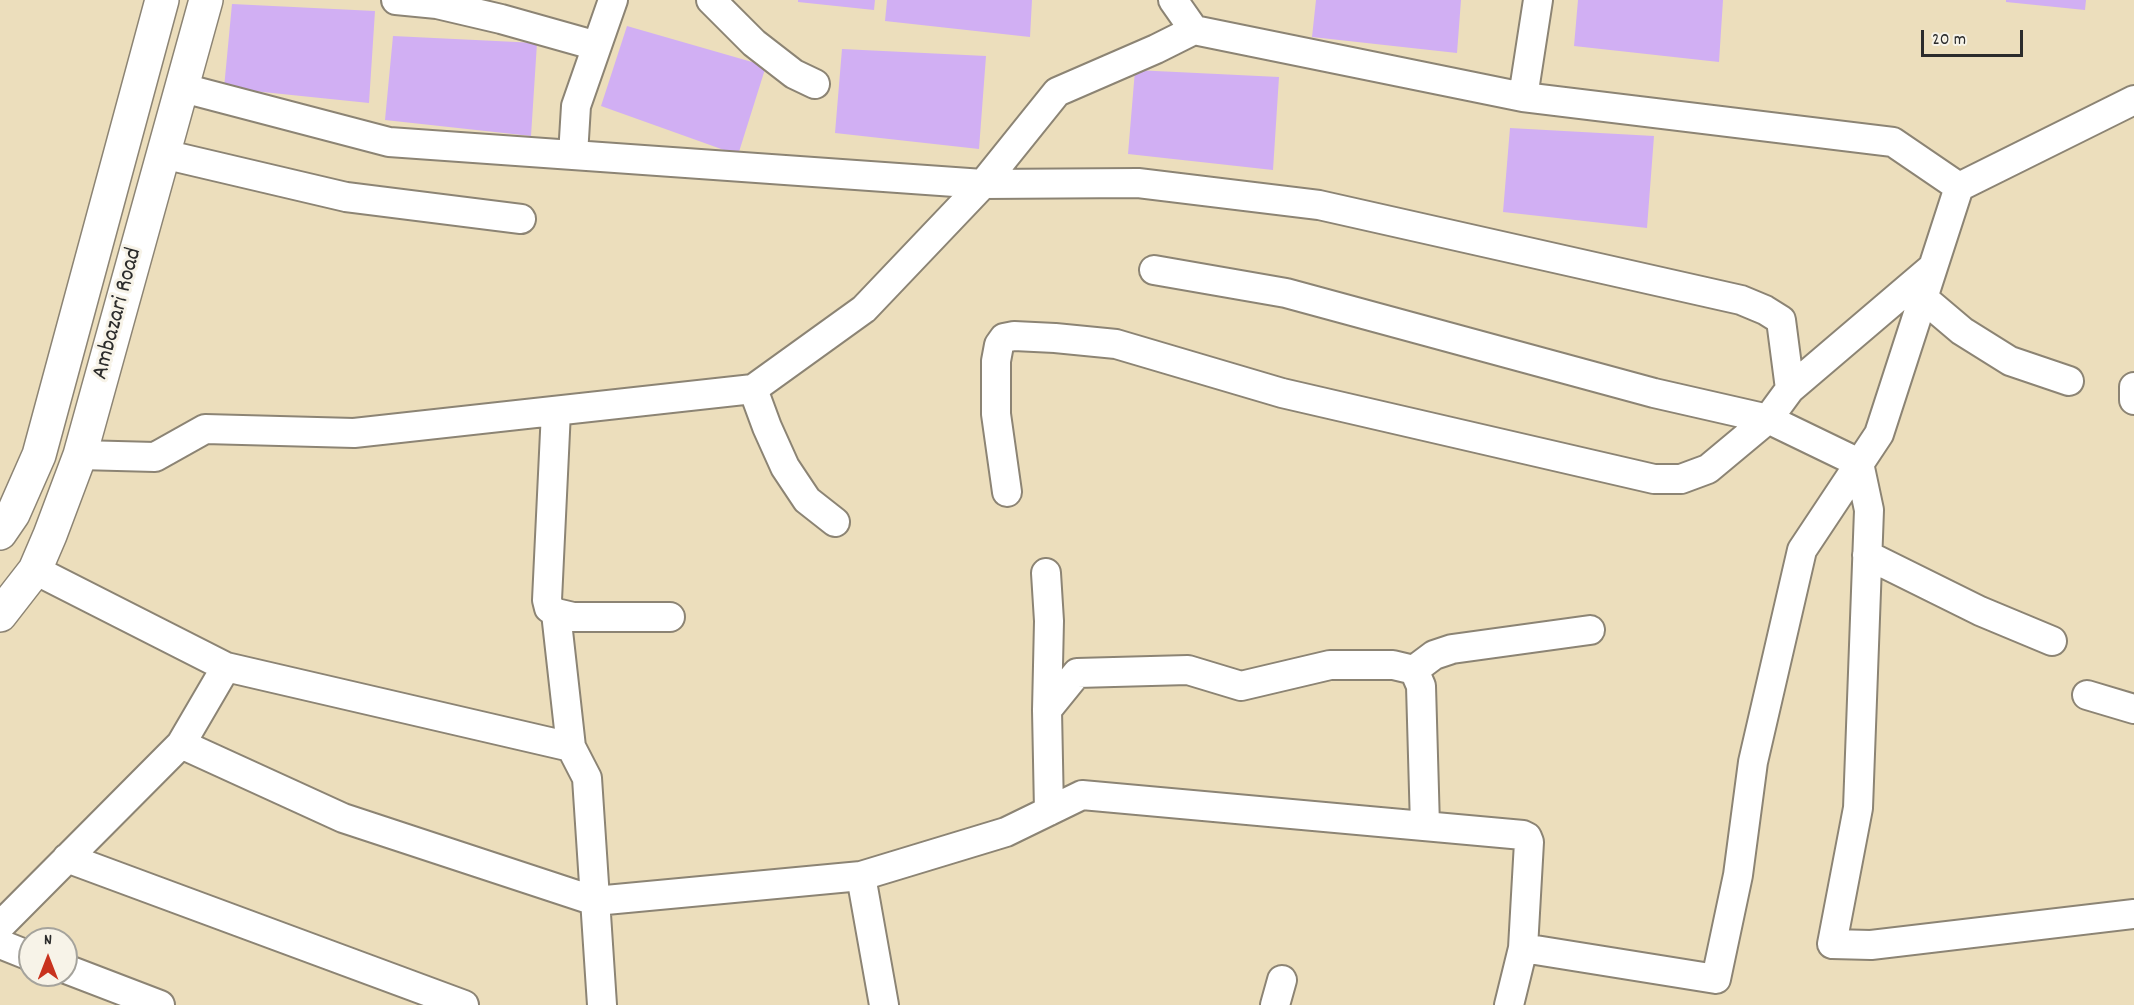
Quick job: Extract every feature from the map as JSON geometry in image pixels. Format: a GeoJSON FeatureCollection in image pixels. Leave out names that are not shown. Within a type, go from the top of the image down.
{"type":"FeatureCollection","features":[{"type":"Feature","properties":{"kind":"main road"},"geometry":{"type":"LineString","coordinates":[[0,533],[13,514],[39,456],[162,0]]}},
{"type":"Feature","properties":{"kind":"main road","name":"Ambazari Road"},"geometry":{"type":"LineString","coordinates":[[0,615],[35,570],[80,456],[206,0]]}},
{"type":"Feature","properties":{"kind":"street"},"geometry":{"type":"LineString","coordinates":[[396,0],[437,4],[597,46]]}},
{"type":"Feature","properties":{"kind":"street"},"geometry":{"type":"LineString","coordinates":[[573,155],[576,106],[614,0]]}},
{"type":"Feature","properties":{"kind":"street"},"geometry":{"type":"LineString","coordinates":[[711,0],[754,43],[794,74],[815,84]]}},
{"type":"Feature","properties":{"kind":"street"},"geometry":{"type":"LineString","coordinates":[[1173,0],[1194,30]]}},
{"type":"Feature","properties":{"kind":"street"},"geometry":{"type":"LineString","coordinates":[[1523,97],[1538,0]]}},
{"type":"Feature","properties":{"kind":"street"},"geometry":{"type":"LineString","coordinates":[[80,456],[155,457],[205,429],[354,433],[753,389],[864,309],[983,184],[1057,92],[1194,30],[1523,97],[1893,142],[1959,187]]}},
{"type":"Feature","properties":{"kind":"street"},"geometry":{"type":"LineString","coordinates":[[183,88],[389,142],[983,184],[1138,183],[1319,205],[1741,300],[1781,320],[1790,389]]}},
{"type":"Feature","properties":{"kind":"street"},"geometry":{"type":"LineString","coordinates":[[1523,948],[1716,979],[1738,875],[1753,762],[1802,550],[1879,434],[1959,187],[2134,100]]}},
{"type":"Feature","properties":{"kind":"street"},"geometry":{"type":"LineString","coordinates":[[163,154],[346,197],[521,219]]}},
{"type":"Feature","properties":{"kind":"street"},"geometry":{"type":"LineString","coordinates":[[1007,492],[996,414],[996,361],[999,345],[1004,338],[1014,336],[1116,344],[1282,393],[1654,479],[1681,479],[1708,469],[1768,419],[1790,389],[1932,268]]}},
{"type":"Feature","properties":{"kind":"street"},"geometry":{"type":"LineString","coordinates":[[1154,270],[1286,293],[1654,393],[1768,419],[1859,463]]}},
{"type":"Feature","properties":{"kind":"street"},"geometry":{"type":"LineString","coordinates":[[1923,298],[1962,331],[2010,361],[2069,381]]}},
{"type":"Feature","properties":{"kind":"street"},"geometry":{"type":"LineString","coordinates":[[2134,387],[2134,400]]}},
{"type":"Feature","properties":{"kind":"street"},"geometry":{"type":"LineString","coordinates":[[753,389],[785,467],[807,500],[835,522]]}},
{"type":"Feature","properties":{"kind":"street"},"geometry":{"type":"LineString","coordinates":[[556,411],[547,600],[549,608],[556,613],[573,616],[670,616]]}},
{"type":"Feature","properties":{"kind":"street"},"geometry":{"type":"LineString","coordinates":[[1859,463],[1869,510],[1858,808],[1832,944],[1871,945],[2134,914]]}},
{"type":"Feature","properties":{"kind":"street"},"geometry":{"type":"LineString","coordinates":[[1868,555],[1980,612],[2052,641]]}},
{"type":"Feature","properties":{"kind":"street"},"geometry":{"type":"LineString","coordinates":[[35,570],[226,668],[570,747]]}},
{"type":"Feature","properties":{"kind":"street"},"geometry":{"type":"LineString","coordinates":[[1046,573],[1049,621],[1047,710],[1049,811]]}},
{"type":"Feature","properties":{"kind":"street"},"geometry":{"type":"LineString","coordinates":[[556,613],[570,747],[587,778],[602,1005]]}},
{"type":"Feature","properties":{"kind":"street"},"geometry":{"type":"LineString","coordinates":[[1414,670],[1434,655],[1452,649],[1590,630]]}},
{"type":"Feature","properties":{"kind":"street"},"geometry":{"type":"LineString","coordinates":[[1047,710],[1077,673],[1188,670],[1241,686],[1330,665],[1393,665],[1414,670]]}},
{"type":"Feature","properties":{"kind":"street"},"geometry":{"type":"LineString","coordinates":[[0,926],[181,744],[226,668]]}},
{"type":"Feature","properties":{"kind":"street"},"geometry":{"type":"LineString","coordinates":[[1414,670],[1421,686],[1425,826]]}},
{"type":"Feature","properties":{"kind":"street"},"geometry":{"type":"LineString","coordinates":[[2087,694],[2134,709]]}},
{"type":"Feature","properties":{"kind":"street"},"geometry":{"type":"LineString","coordinates":[[181,744],[343,818],[595,901],[861,876],[1006,832],[1082,795],[1523,835],[1529,842],[1523,948],[1509,1005]]}},
{"type":"Feature","properties":{"kind":"street"},"geometry":{"type":"LineString","coordinates":[[67,858],[464,1005]]}},
{"type":"Feature","properties":{"kind":"street"},"geometry":{"type":"LineString","coordinates":[[861,876],[884,1005]]}},
{"type":"Feature","properties":{"kind":"street"},"geometry":{"type":"LineString","coordinates":[[0,944],[18,951]]}},
{"type":"Feature","properties":{"kind":"street"},"geometry":{"type":"LineString","coordinates":[[78,974],[160,1005]]}},
{"type":"Feature","properties":{"kind":"building"},"geometry":{"type":"Polygon","coordinates":[[[798,0],[875,0],[874,10],[798,2],[798,0]]]}},
{"type":"Feature","properties":{"kind":"building"},"geometry":{"type":"Polygon","coordinates":[[[887,0],[1032,0],[1030,37],[885,21],[887,0]]]}},
{"type":"Feature","properties":{"kind":"building"},"geometry":{"type":"Polygon","coordinates":[[[1316,0],[1461,0],[1457,53],[1312,37],[1316,0]]]}},
{"type":"Feature","properties":{"kind":"building"},"geometry":{"type":"Polygon","coordinates":[[[1578,0],[1723,0],[1719,62],[1574,46],[1578,0]]]}},
{"type":"Feature","properties":{"kind":"building"},"geometry":{"type":"Polygon","coordinates":[[[2006,0],[2086,0],[2085,10],[2006,2],[2006,0]]]}},
{"type":"Feature","properties":{"kind":"building"},"geometry":{"type":"Polygon","coordinates":[[[232,4],[375,11],[369,103],[224,88],[232,4]]]}},
{"type":"Feature","properties":{"kind":"building"},"geometry":{"type":"Polygon","coordinates":[[[627,26],[766,66],[738,155],[601,106],[627,26]]]}},
{"type":"Feature","properties":{"kind":"building"},"geometry":{"type":"Polygon","coordinates":[[[393,36],[537,43],[531,136],[385,120],[393,36]]]}},
{"type":"Feature","properties":{"kind":"building"},"geometry":{"type":"Polygon","coordinates":[[[842,49],[986,56],[979,149],[835,133],[842,49]]]}},
{"type":"Feature","properties":{"kind":"building"},"geometry":{"type":"Polygon","coordinates":[[[1135,70],[1279,77],[1273,170],[1128,154],[1135,70]]]}},
{"type":"Feature","properties":{"kind":"building"},"geometry":{"type":"Polygon","coordinates":[[[1510,128],[1654,136],[1647,228],[1503,212],[1510,128]]]}}]}
